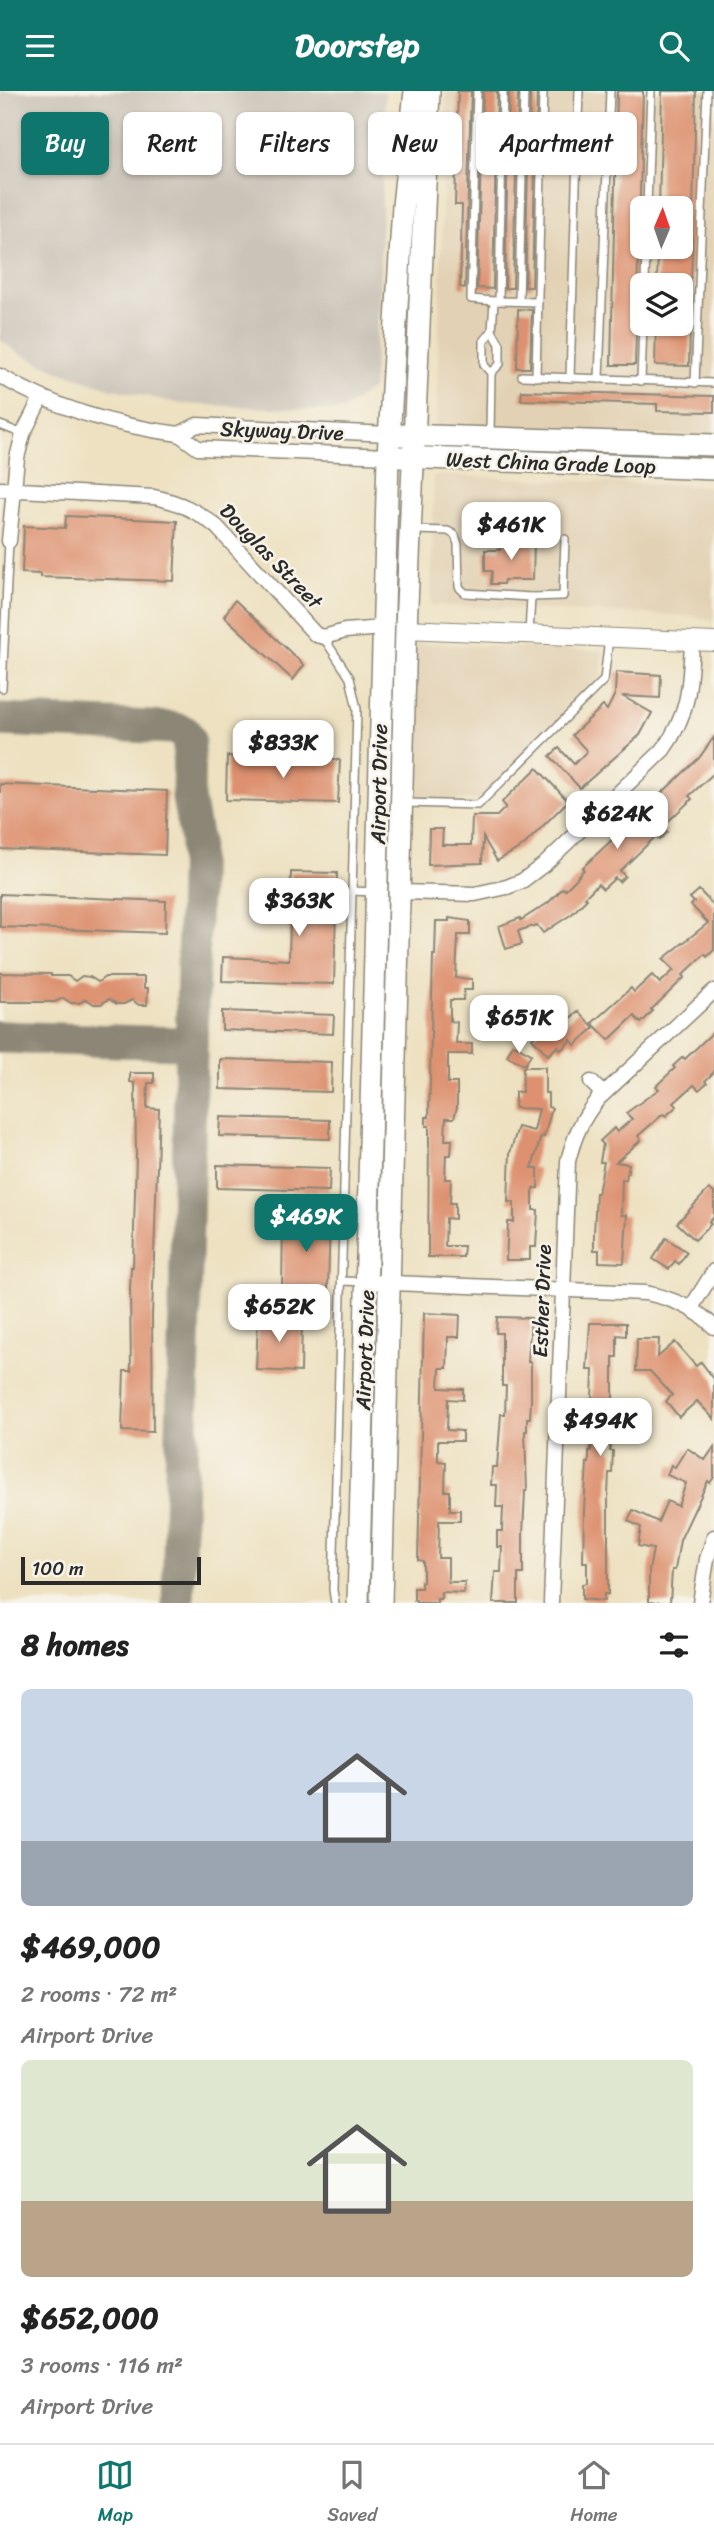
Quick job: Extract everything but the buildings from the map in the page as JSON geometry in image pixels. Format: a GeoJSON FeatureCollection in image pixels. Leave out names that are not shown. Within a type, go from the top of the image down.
{"type":"FeatureCollection","features":[{"type":"Feature","properties":{"kind":"main road","name":"Airport Drive"},"geometry":{"type":"LineString","coordinates":[[358,1603],[388,456],[403,206],[415,91]]}},
{"type":"Feature","properties":{"kind":"main road","name":"Airport Drive"},"geometry":{"type":"LineString","coordinates":[[381,1603],[406,629],[429,91]]}},
{"type":"Feature","properties":{"kind":"main road","name":"West China Grade Loop"},"geometry":{"type":"LineString","coordinates":[[389,434],[714,445]]}},
{"type":"Feature","properties":{"kind":"main road","name":"West China Grade Loop"},"geometry":{"type":"LineString","coordinates":[[388,456],[714,469]]}},
{"type":"Feature","properties":{"kind":"main road"},"geometry":{"type":"LineString","coordinates":[[380,755],[390,811],[389,880],[392,888],[400,892]]}},
{"type":"Feature","properties":{"kind":"street","name":"Skyway Drive"},"geometry":{"type":"LineString","coordinates":[[0,376],[41,398],[109,422],[179,434],[198,448],[388,456]]}},
{"type":"Feature","properties":{"kind":"street"},"geometry":{"type":"LineString","coordinates":[[9,541],[6,489],[15,468],[23,434],[41,398]]}},
{"type":"Feature","properties":{"kind":"street","name":"Skyway Drive"},"geometry":{"type":"LineString","coordinates":[[179,434],[197,425],[389,434]]}},
{"type":"Feature","properties":{"kind":"street","name":"Douglas Street"},"geometry":{"type":"LineString","coordinates":[[6,489],[154,497],[186,506],[217,527],[311,631],[324,637],[365,628],[383,628]]}},
{"type":"Feature","properties":{"kind":"street"},"geometry":{"type":"LineString","coordinates":[[406,629],[714,642]]}},
{"type":"Feature","properties":{"kind":"street"},"geometry":{"type":"LineString","coordinates":[[400,892],[475,894],[492,891],[522,881],[545,863],[663,750],[675,734],[688,702],[692,641]]}},
{"type":"Feature","properties":{"kind":"street","name":"Esther Drive"},"geometry":{"type":"LineString","coordinates":[[551,1603],[568,1161],[578,1127],[587,1112],[714,991]]}},
{"type":"Feature","properties":{"kind":"street"},"geometry":{"type":"LineString","coordinates":[[591,1082],[603,1094]]}},
{"type":"Feature","properties":{"kind":"street"},"geometry":{"type":"LineString","coordinates":[[691,1308],[714,1271]]}},
{"type":"Feature","properties":{"kind":"street"},"geometry":{"type":"LineString","coordinates":[[367,1282],[645,1293],[691,1308],[714,1327]]}},
{"type":"Feature","properties":{"kind":"street"},"geometry":{"type":"LineString","coordinates":[[700,1603],[707,1559],[714,1537]]}},
{"type":"Feature","properties":{"kind":"lane"},"geometry":{"type":"LineString","coordinates":[[477,91],[471,299],[538,302]]}},
{"type":"Feature","properties":{"kind":"lane"},"geometry":{"type":"LineString","coordinates":[[490,438],[491,373],[484,365],[484,341],[492,331],[496,301],[503,91]]}},
{"type":"Feature","properties":{"kind":"lane"},"geometry":{"type":"LineString","coordinates":[[519,301],[524,91]]}},
{"type":"Feature","properties":{"kind":"lane"},"geometry":{"type":"LineString","coordinates":[[536,377],[543,91]]}},
{"type":"Feature","properties":{"kind":"lane"},"geometry":{"type":"LineString","coordinates":[[570,378],[579,91]]}},
{"type":"Feature","properties":{"kind":"lane"},"geometry":{"type":"LineString","coordinates":[[598,379],[610,91]]}},
{"type":"Feature","properties":{"kind":"lane"},"geometry":{"type":"LineString","coordinates":[[647,196],[651,91]]}},
{"type":"Feature","properties":{"kind":"lane"},"geometry":{"type":"LineString","coordinates":[[695,383],[707,91]]}},
{"type":"Feature","properties":{"kind":"lane"},"geometry":{"type":"LineString","coordinates":[[491,373],[500,364],[500,344],[492,331]]}},
{"type":"Feature","properties":{"kind":"lane"},"geometry":{"type":"LineString","coordinates":[[641,381],[643,336]]}},
{"type":"Feature","properties":{"kind":"lane"},"geometry":{"type":"LineString","coordinates":[[522,376],[714,383]]}},
{"type":"Feature","properties":{"kind":"lane"},"geometry":{"type":"LineString","coordinates":[[0,425],[23,434]]}},
{"type":"Feature","properties":{"kind":"lane"},"geometry":{"type":"LineString","coordinates":[[410,530],[448,531],[455,535],[458,544],[458,587],[465,593],[531,597],[563,596],[565,538]]}},
{"type":"Feature","properties":{"kind":"lane"},"geometry":{"type":"LineString","coordinates":[[2,688],[9,541]]}},
{"type":"Feature","properties":{"kind":"lane"},"geometry":{"type":"LineString","coordinates":[[529,634],[531,597]]}},
{"type":"Feature","properties":{"kind":"lane"},"geometry":{"type":"LineString","coordinates":[[324,637],[350,678],[356,709],[333,1590],[335,1603]]}},
{"type":"Feature","properties":{"kind":"lane"},"geometry":{"type":"LineString","coordinates":[[402,803],[478,804],[604,680],[609,637]]}},
{"type":"Feature","properties":{"kind":"lane"},"geometry":{"type":"LineString","coordinates":[[352,891],[377,892]]}},
{"type":"Feature","properties":{"kind":"lane"},"geometry":{"type":"LineString","coordinates":[[342,1281],[367,1282]]}},
{"type":"Feature","properties":{"kind":"shaded area"},"geometry":{"type":"Polygon","coordinates":[[[0,91],[385,91],[384,112],[368,112],[368,175],[383,175],[379,305],[372,389],[341,411],[182,404],[109,388],[56,370],[19,353],[0,340],[0,91]]]}},
{"type":"Feature","properties":{"kind":"shaded area"},"geometry":{"type":"Polygon","coordinates":[[[446,91],[714,91],[714,437],[436,428],[444,175],[462,175],[462,112],[445,112],[446,91]]]}},
{"type":"Feature","properties":{"kind":"shaded area"},"geometry":{"type":"Polygon","coordinates":[[[434,475],[714,487],[714,621],[693,616],[431,605],[434,475]]]}},
{"type":"Feature","properties":{"kind":"shaded area"},"geometry":{"type":"Polygon","coordinates":[[[415,643],[603,651],[601,682],[478,800],[411,799],[415,643]]]}},
{"type":"Feature","properties":{"kind":"taxiway"},"geometry":{"type":"LineString","coordinates":[[0,720],[172,728],[185,732],[189,740],[188,798],[196,840],[178,1603]]}},
{"type":"Feature","properties":{"kind":"taxiway"},"geometry":{"type":"LineString","coordinates":[[0,1037],[177,1043],[186,1047],[191,1056]]}}]}
